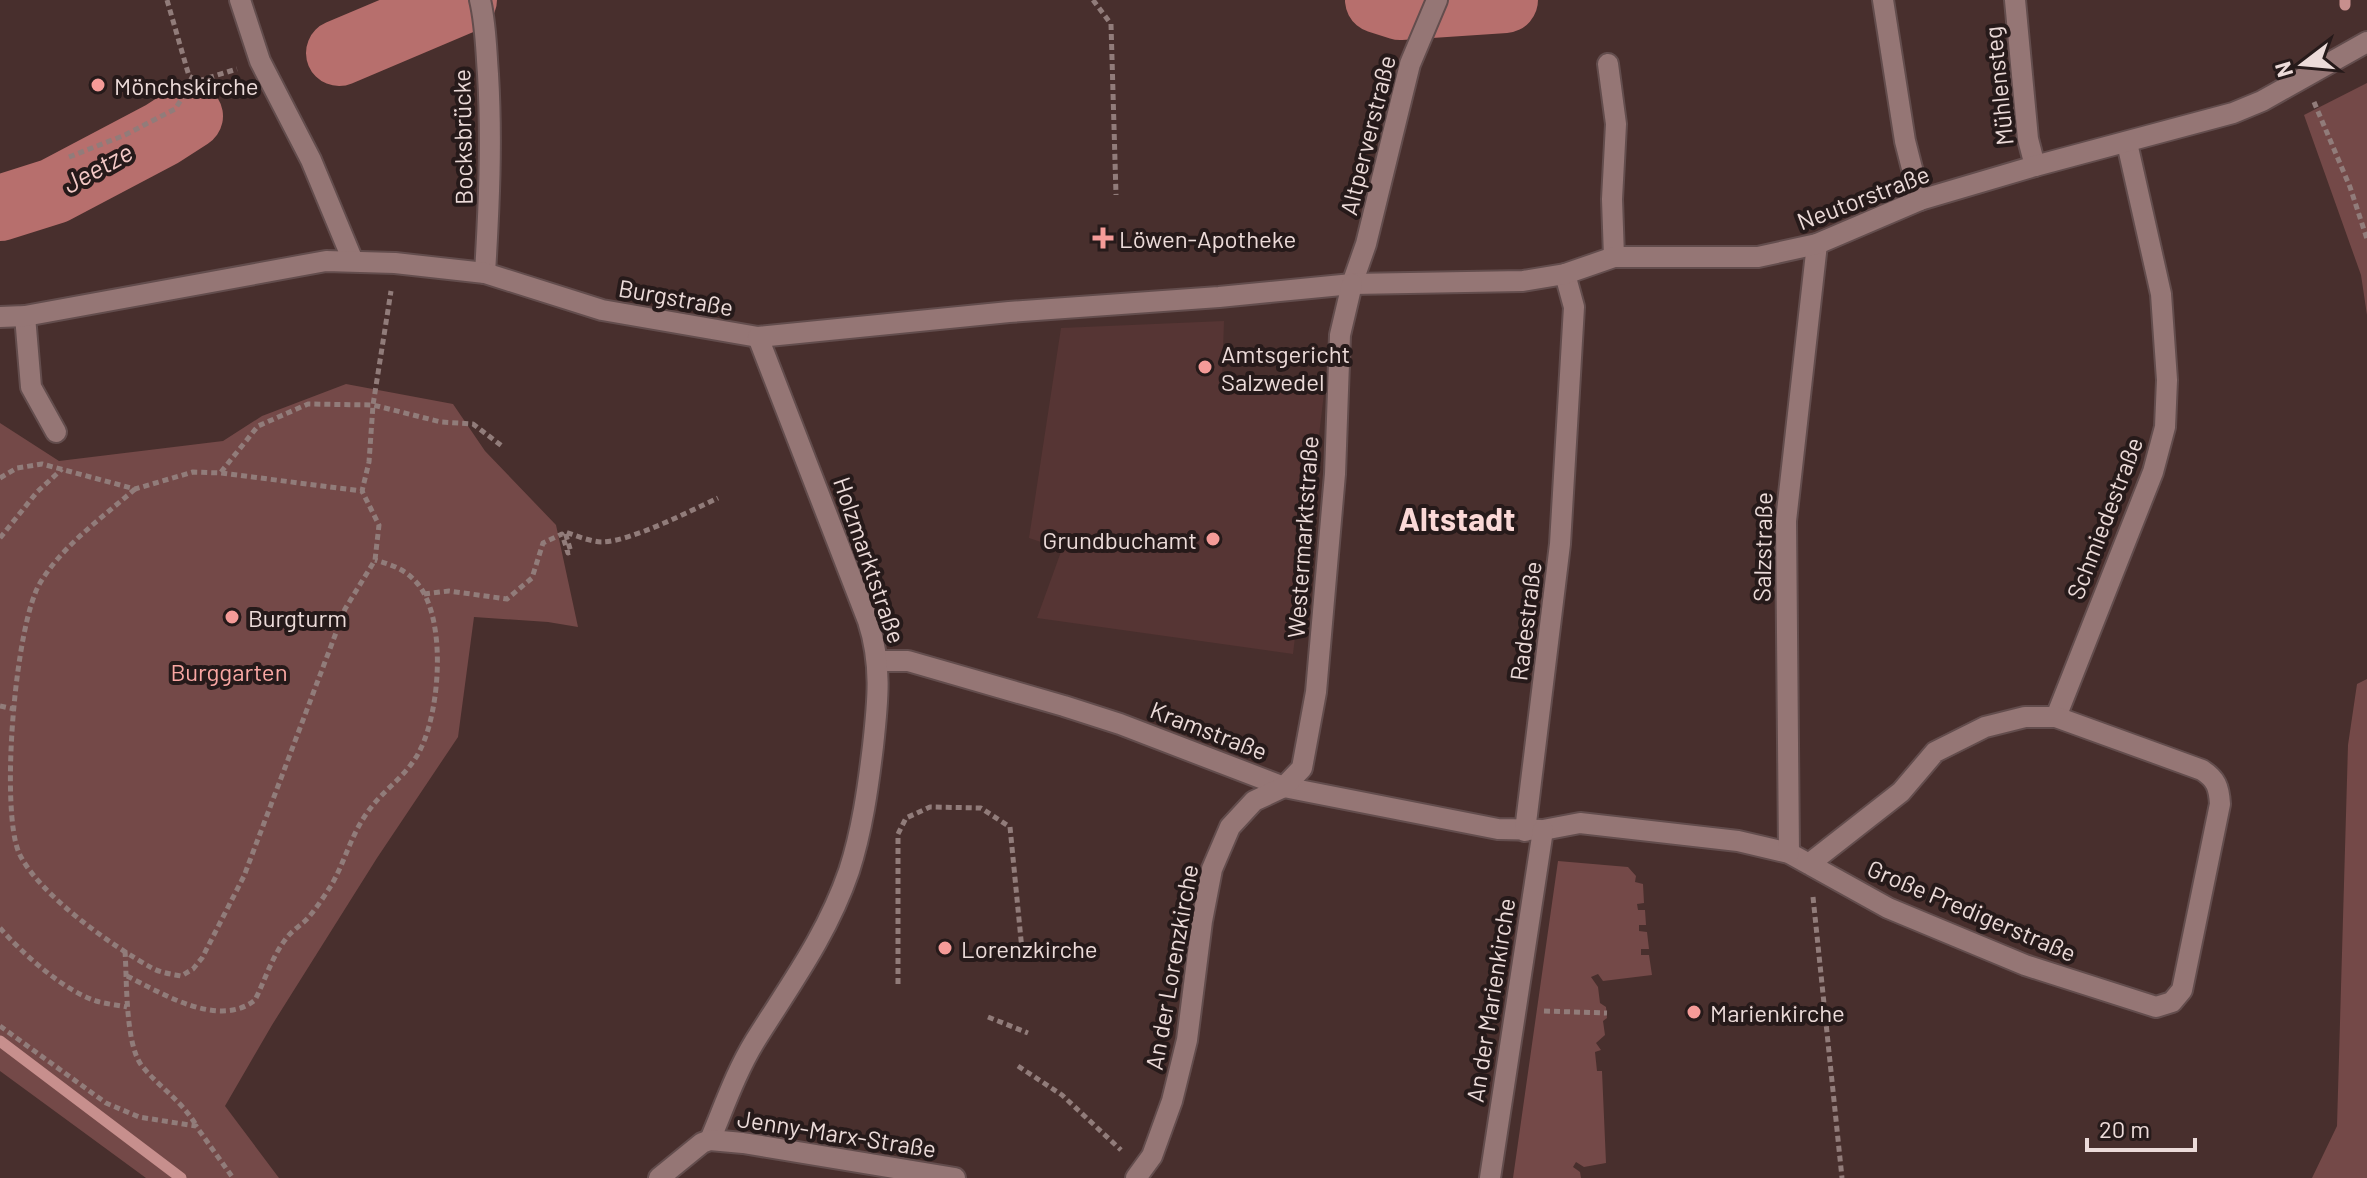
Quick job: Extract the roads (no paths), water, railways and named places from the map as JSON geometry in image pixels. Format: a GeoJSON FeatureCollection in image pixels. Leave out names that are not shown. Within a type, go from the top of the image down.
{"type":"FeatureCollection","features":[{"type":"Feature","properties":{"kind":"street"},"geometry":{"type":"LineString","coordinates":[[240,0],[260,61],[311,160],[353,261]]}},
{"type":"Feature","properties":{"kind":"street","name":"Bocksbrücke"},"geometry":{"type":"LineString","coordinates":[[480,0],[490,108],[490,196],[485,273]]}},
{"type":"Feature","properties":{"kind":"street"},"geometry":{"type":"LineString","coordinates":[[1883,0],[1905,141],[1920,200]]}},
{"type":"Feature","properties":{"kind":"street","name":"Mühlensteg"},"geometry":{"type":"LineString","coordinates":[[2015,0],[2028,139],[2035,166]]}},
{"type":"Feature","properties":{"kind":"street","name":"Altperverstraße"},"geometry":{"type":"LineString","coordinates":[[1352,284],[1366,244],[1410,64],[1433,8]]}},
{"type":"Feature","properties":{"kind":"street","name":"Neutorstraße"},"geometry":{"type":"LineString","coordinates":[[1352,284],[1523,281],[1565,274],[1614,257],[1758,257],[1817,244],[1920,200],[2233,113],[2262,101],[2367,42]]}},
{"type":"Feature","properties":{"kind":"street"},"geometry":{"type":"LineString","coordinates":[[1608,64],[1616,124],[1612,199],[1614,257]]}},
{"type":"Feature","properties":{"kind":"street","name":"Schmiedestraße"},"geometry":{"type":"LineString","coordinates":[[2056,717],[2160,452],[2165,427],[2167,380],[2156,264],[2127,143]]}},
{"type":"Feature","properties":{"kind":"street","name":"Salzstraße"},"geometry":{"type":"LineString","coordinates":[[1789,853],[1786,521],[1817,244]]}},
{"type":"Feature","properties":{"kind":"street","name":"Burgstraße"},"geometry":{"type":"LineString","coordinates":[[0,317],[25,316],[326,261],[395,263],[485,273],[602,310],[758,337],[1009,312],[1352,284]]}},
{"type":"Feature","properties":{"kind":"street","name":"Radestraße"},"geometry":{"type":"LineString","coordinates":[[1534,830],[1560,544],[1574,307],[1565,274]]}},
{"type":"Feature","properties":{"kind":"street","name":"Westermarktstraße"},"geometry":{"type":"LineString","coordinates":[[1284,787],[1302,768],[1316,692],[1335,474],[1340,335],[1352,284]]}},
{"type":"Feature","properties":{"kind":"street"},"geometry":{"type":"LineString","coordinates":[[25,316],[31,387],[56,432]]}},
{"type":"Feature","properties":{"kind":"street","name":"Holzmarktstraße"},"geometry":{"type":"LineString","coordinates":[[710,1140],[735,1077],[808,960],[849,871],[869,779],[878,661],[860,597],[758,337]]}},
{"type":"Feature","properties":{"kind":"street","name":"Kramstraße"},"geometry":{"type":"LineString","coordinates":[[878,661],[908,661],[1064,706],[1120,724],[1284,787],[1498,829],[1534,830]]}},
{"type":"Feature","properties":{"kind":"street"},"geometry":{"type":"LineString","coordinates":[[1809,864],[1901,792],[1935,752],[1985,727],[2025,717],[2056,717]]}},
{"type":"Feature","properties":{"kind":"street","name":"Große Predigerstraße"},"geometry":{"type":"LineString","coordinates":[[1789,853],[1888,908],[2025,965],[2156,1007],[2172,1002],[2182,990],[2220,804],[2219,789],[2213,778],[2202,770],[2056,717]]}},
{"type":"Feature","properties":{"kind":"street","name":"An der Lorenzkirche"},"geometry":{"type":"LineString","coordinates":[[1130,1171],[1152,1156],[1172,1101],[1187,1040],[1212,869],[1230,827],[1254,801],[1284,787]]}},
{"type":"Feature","properties":{"kind":"street"},"geometry":{"type":"LineString","coordinates":[[1534,830],[1580,823],[1738,841],[1789,853]]}},
{"type":"Feature","properties":{"kind":"street","name":"An der Marienkirche"},"geometry":{"type":"LineString","coordinates":[[1490,1178],[1514,1010],[1534,830]]}},
{"type":"Feature","properties":{"kind":"street"},"geometry":{"type":"LineString","coordinates":[[659,1178],[696,1146],[710,1140]]}},
{"type":"Feature","properties":{"kind":"street","name":"Jenny-Marx-Straße"},"geometry":{"type":"LineString","coordinates":[[710,1140],[955,1178]]}},
{"type":"Feature","properties":{"kind":"waterway","name":"Jeetze"},"geometry":{"type":"LineString","coordinates":[[339,53],[464,0]]}},
{"type":"Feature","properties":{"kind":"waterway","name":"Jeetze"},"geometry":{"type":"LineString","coordinates":[[1378,0],[1400,7],[1505,0]]}},
{"type":"Feature","properties":{"kind":"waterway"},"geometry":{"type":"LineString","coordinates":[[2345,0],[2345,5]]}},
{"type":"Feature","properties":{"kind":"waterway","name":"Jeetze"},"geometry":{"type":"LineString","coordinates":[[0,208],[54,191],[190,116]]}},
{"type":"Feature","properties":{"kind":"waterway"},"geometry":{"type":"LineString","coordinates":[[0,1041],[181,1178]]}},
{"type":"Feature","properties":{"kind":"place","name":"Mönchskirche"},"geometry":{"type":"Point","coordinates":[98,85]}},
{"type":"Feature","properties":{"kind":"place","name":"Löwen-Apotheke"},"geometry":{"type":"Point","coordinates":[1103,238]}},
{"type":"Feature","properties":{"kind":"place","name":"Amtsgericht Salzwedel"},"geometry":{"type":"Point","coordinates":[1205,367]}},
{"type":"Feature","properties":{"kind":"place","name":"Grundbuchamt"},"geometry":{"type":"Point","coordinates":[1213,539]}},
{"type":"Feature","properties":{"kind":"place","name":"Burgturm"},"geometry":{"type":"Point","coordinates":[232,617]}},
{"type":"Feature","properties":{"kind":"place","name":"Lorenzkirche"},"geometry":{"type":"Point","coordinates":[945,948]}},
{"type":"Feature","properties":{"kind":"place","name":"Marienkirche"},"geometry":{"type":"Point","coordinates":[1694,1012]}},
{"type":"Feature","properties":{"kind":"district","name":"Altstadt"},"geometry":{"type":"Point","coordinates":[1457,518]}},
{"type":"Feature","properties":{"kind":"park label","name":"Burggarten"},"geometry":{"type":"Point","coordinates":[229,671]}}]}
